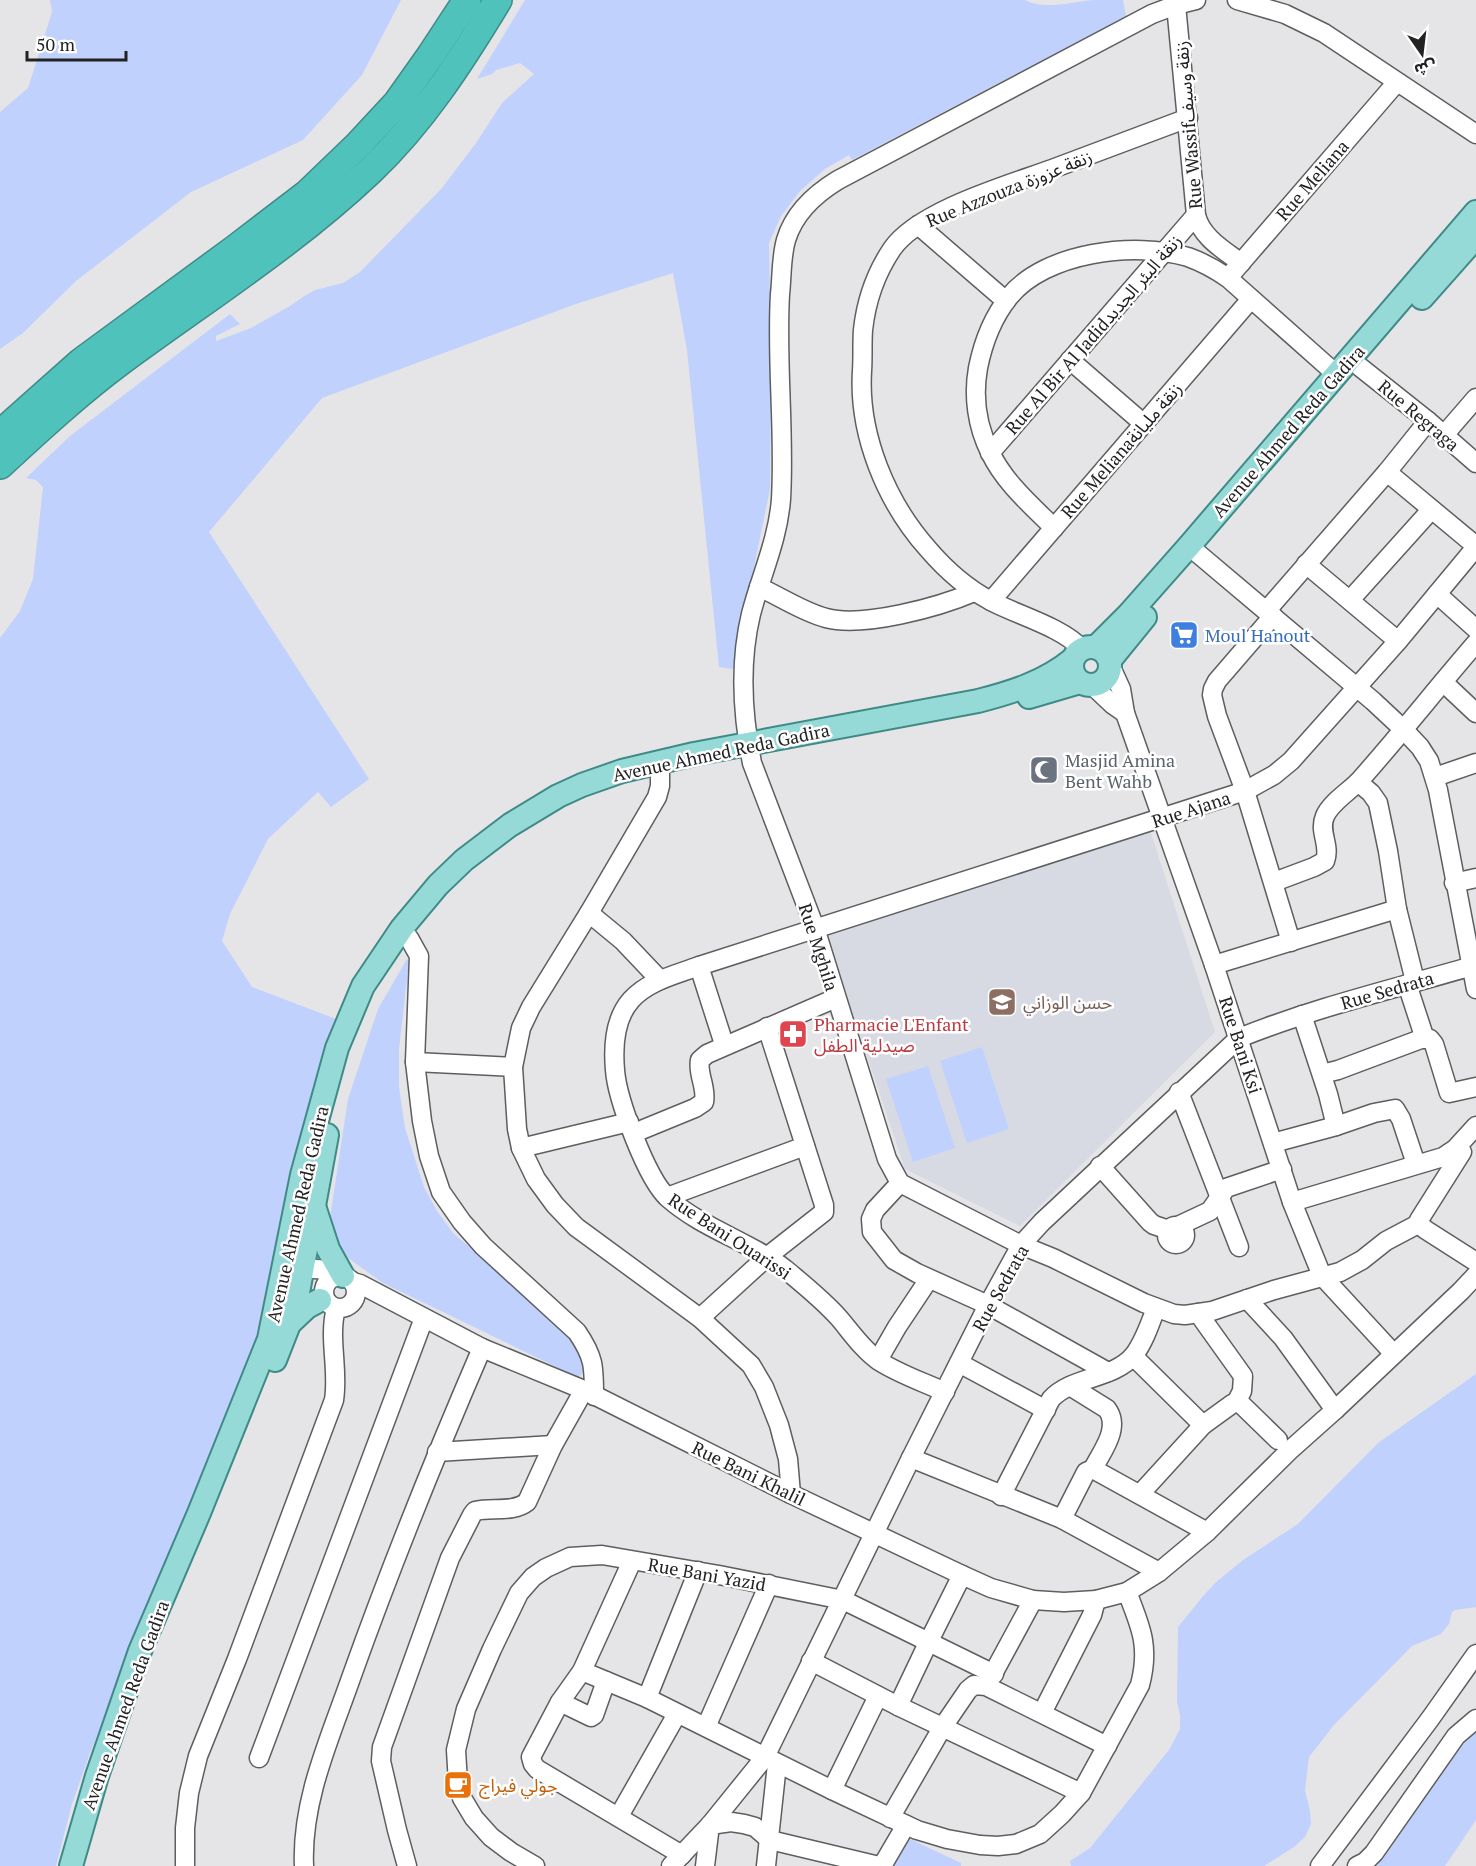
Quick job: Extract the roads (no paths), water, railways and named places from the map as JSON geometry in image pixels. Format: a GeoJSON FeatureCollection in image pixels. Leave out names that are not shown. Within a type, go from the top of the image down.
{"type":"FeatureCollection","features":[{"type":"Feature","properties":{"kind":"highway"},"geometry":{"type":"LineString","coordinates":[[0,434],[81,362],[308,194],[397,103],[467,0]]}},
{"type":"Feature","properties":{"kind":"highway"},"geometry":{"type":"LineString","coordinates":[[0,465],[60,410],[120,362],[315,220],[372,169],[417,119],[454,71],[498,0]]}},
{"type":"Feature","properties":{"kind":"main road","name":"Avenue Ahmed Reda Gadira"},"geometry":{"type":"LineString","coordinates":[[71,1866],[96,1776],[140,1651],[265,1351],[291,1277],[313,1204],[340,1082],[356,1033],[379,984],[425,918],[460,881],[506,842],[561,807],[599,790],[750,748],[1010,693],[1051,675],[1090,653],[1147,614],[1194,550],[1336,374],[1476,212]]}},
{"type":"Feature","properties":{"kind":"main road","name":"Avenue Ahmed Reda Gadira"},"geometry":{"type":"LineString","coordinates":[[1194,550],[1476,237]]}},
{"type":"Feature","properties":{"kind":"main road"},"geometry":{"type":"LineString","coordinates":[[1090,653],[1106,679],[1100,684],[1087,684],[1072,672],[1090,653]]}},
{"type":"Feature","properties":{"kind":"main road","name":"Avenue Ahmed Reda Gadira"},"geometry":{"type":"LineString","coordinates":[[85,1866],[107,1785],[133,1708],[290,1323],[291,1277],[302,1174],[337,1048],[363,986],[402,928],[438,885],[464,860],[536,808],[574,788],[606,775],[638,766],[973,711],[1087,684]]}},
{"type":"Feature","properties":{"kind":"main road"},"geometry":{"type":"LineString","coordinates":[[313,1204],[328,1249],[345,1278]]}},
{"type":"Feature","properties":{"kind":"main road"},"geometry":{"type":"LineString","coordinates":[[290,1323],[307,1307],[333,1304]]}},
{"type":"Feature","properties":{"kind":"street","name":"Rue Mghila"},"geometry":{"type":"LineString","coordinates":[[900,1183],[887,1159],[815,928],[752,763],[744,711],[742,674],[747,633],[779,518],[782,483],[779,315],[785,243],[788,232],[799,213],[815,196],[838,180],[1142,20],[1176,4],[1196,0]]}},
{"type":"Feature","properties":{"kind":"street"},"geometry":{"type":"LineString","coordinates":[[1237,0],[1285,14],[1314,27],[1476,134]]}},
{"type":"Feature","properties":{"kind":"street","name":"Rue Wassifزنقة وسيف"},"geometry":{"type":"LineString","coordinates":[[1176,4],[1198,224],[1204,233],[1241,263]]}},
{"type":"Feature","properties":{"kind":"street","name":"Rue Meliana"},"geometry":{"type":"LineString","coordinates":[[1228,278],[1397,82]]}},
{"type":"Feature","properties":{"kind":"street","name":"Rue Azzouza زنقة عزوزة"},"geometry":{"type":"LineString","coordinates":[[1090,653],[974,592],[928,549],[904,518],[872,451],[864,416],[863,329],[876,277],[893,247],[918,225],[944,211],[996,189],[1188,118]]}},
{"type":"Feature","properties":{"kind":"street","name":"Rue Al Bir Al Jadidزنقة البئر الجديد"},"geometry":{"type":"LineString","coordinates":[[990,453],[1196,215]]}},
{"type":"Feature","properties":{"kind":"street"},"geometry":{"type":"LineString","coordinates":[[918,225],[1006,301]]}},
{"type":"Feature","properties":{"kind":"street"},"geometry":{"type":"LineString","coordinates":[[1054,528],[1009,482],[990,453],[977,408],[977,376],[985,342],[1006,301],[1032,278],[1054,266],[1079,257],[1115,251],[1163,252],[1200,262],[1228,278],[1336,374]]}},
{"type":"Feature","properties":{"kind":"street","name":"Rue Melianaزنقة مليانة"},"geometry":{"type":"LineString","coordinates":[[991,601],[1251,299]]}},
{"type":"Feature","properties":{"kind":"street"},"geometry":{"type":"LineString","coordinates":[[1070,360],[1144,424]]}},
{"type":"Feature","properties":{"kind":"street","name":"Rue Regraga"},"geometry":{"type":"LineString","coordinates":[[1360,367],[1476,463]]}},
{"type":"Feature","properties":{"kind":"street"},"geometry":{"type":"LineString","coordinates":[[1444,435],[1476,398]]}},
{"type":"Feature","properties":{"kind":"street"},"geometry":{"type":"LineString","coordinates":[[1291,942],[1245,791],[1217,716],[1212,695],[1213,689],[1306,564],[1428,422]]}},
{"type":"Feature","properties":{"kind":"street"},"geometry":{"type":"LineString","coordinates":[[1387,472],[1476,547]]}},
{"type":"Feature","properties":{"kind":"street"},"geometry":{"type":"LineString","coordinates":[[1350,600],[1431,510]]}},
{"type":"Feature","properties":{"kind":"street","name":"Rue Ajana"},"geometry":{"type":"LineString","coordinates":[[815,928],[1245,791],[1274,776],[1291,761],[1398,641],[1476,547]]}},
{"type":"Feature","properties":{"kind":"street"},"geometry":{"type":"LineString","coordinates":[[1194,550],[1403,729],[1420,747],[1429,761],[1435,777],[1454,883],[1474,965],[1476,989]]}},
{"type":"Feature","properties":{"kind":"street"},"geometry":{"type":"LineString","coordinates":[[1306,564],[1398,641]]}},
{"type":"Feature","properties":{"kind":"street"},"geometry":{"type":"LineString","coordinates":[[759,587],[810,612],[841,621],[854,621],[917,610],[946,603],[974,592]]}},
{"type":"Feature","properties":{"kind":"street"},"geometry":{"type":"LineString","coordinates":[[1437,594],[1476,629]]}},
{"type":"Feature","properties":{"kind":"street"},"geometry":{"type":"LineString","coordinates":[[1274,882],[1325,861],[1328,848],[1323,831],[1325,816],[1358,782],[1476,643]]}},
{"type":"Feature","properties":{"kind":"street","name":"Rue Bani Ksi"},"geometry":{"type":"LineString","coordinates":[[1090,653],[1121,689],[1125,713],[1239,1038],[1292,1202],[1322,1276],[1394,1354]]}},
{"type":"Feature","properties":{"kind":"street"},"geometry":{"type":"LineString","coordinates":[[1443,682],[1476,713]]}},
{"type":"Feature","properties":{"kind":"street"},"geometry":{"type":"LineString","coordinates":[[1087,684],[1125,713]]}},
{"type":"Feature","properties":{"kind":"street"},"geometry":{"type":"LineString","coordinates":[[1435,777],[1476,763]]}},
{"type":"Feature","properties":{"kind":"street"},"geometry":{"type":"LineString","coordinates":[[660,772],[657,797],[531,1007],[521,1028],[513,1068],[517,1129],[521,1148],[536,1179],[555,1205],[576,1227],[699,1318],[751,1365],[764,1387],[779,1425],[788,1459],[791,1494]]}},
{"type":"Feature","properties":{"kind":"street"},"geometry":{"type":"LineString","coordinates":[[1358,782],[1371,792],[1378,803],[1411,982],[1425,1039]]}},
{"type":"Feature","properties":{"kind":"street"},"geometry":{"type":"LineString","coordinates":[[1454,883],[1476,878]]}},
{"type":"Feature","properties":{"kind":"street"},"geometry":{"type":"LineString","coordinates":[[1214,965],[1397,909]]}},
{"type":"Feature","properties":{"kind":"street"},"geometry":{"type":"LineString","coordinates":[[589,913],[622,941],[660,980]]}},
{"type":"Feature","properties":{"kind":"street","name":"Rue Bani Ouarissi"},"geometry":{"type":"LineString","coordinates":[[815,928],[699,966],[660,980],[643,989],[630,1000],[618,1023],[615,1071],[631,1127],[646,1168],[667,1197],[728,1236],[768,1256],[822,1299],[878,1360],[945,1392]]}},
{"type":"Feature","properties":{"kind":"street"},"geometry":{"type":"LineString","coordinates":[[407,1866],[381,1761],[382,1747],[450,1558],[472,1515],[481,1510],[515,1508],[527,1502],[553,1445],[589,1393],[594,1371],[588,1349],[577,1332],[483,1246],[462,1222],[441,1192],[424,1133],[415,1062],[419,956],[409,938]]}},
{"type":"Feature","properties":{"kind":"street","name":"Rue Sedrata"},"geometry":{"type":"LineString","coordinates":[[771,1760],[811,1661],[988,1305],[1021,1245],[1100,1166],[1239,1038],[1302,1015],[1474,965]]}},
{"type":"Feature","properties":{"kind":"street"},"geometry":{"type":"LineString","coordinates":[[699,966],[726,1045]]}},
{"type":"Feature","properties":{"kind":"street"},"geometry":{"type":"LineString","coordinates":[[521,1148],[631,1127],[695,1108],[704,1101],[705,1095],[698,1069],[700,1060],[707,1054],[836,998]]}},
{"type":"Feature","properties":{"kind":"street"},"geometry":{"type":"LineString","coordinates":[[1302,1015],[1322,1074],[1336,1126]]}},
{"type":"Feature","properties":{"kind":"street"},"geometry":{"type":"LineString","coordinates":[[699,1318],[768,1256],[824,1212],[824,1205],[767,1027]]}},
{"type":"Feature","properties":{"kind":"street"},"geometry":{"type":"LineString","coordinates":[[1322,1074],[1425,1039],[1432,1040],[1449,1093],[1476,1088]]}},
{"type":"Feature","properties":{"kind":"street"},"geometry":{"type":"LineString","coordinates":[[415,1062],[513,1068]]}},
{"type":"Feature","properties":{"kind":"street"},"geometry":{"type":"LineString","coordinates":[[1179,1092],[1218,1198],[1239,1246]]}},
{"type":"Feature","properties":{"kind":"street"},"geometry":{"type":"LineString","coordinates":[[1273,1143],[1395,1109],[1401,1119],[1416,1164]]}},
{"type":"Feature","properties":{"kind":"street"},"geometry":{"type":"LineString","coordinates":[[1476,1125],[1465,1153],[1419,1220],[1426,1230],[1476,1262]]}},
{"type":"Feature","properties":{"kind":"street"},"geometry":{"type":"LineString","coordinates":[[667,1197],[805,1146]]}},
{"type":"Feature","properties":{"kind":"street"},"geometry":{"type":"LineString","coordinates":[[1292,1202],[1416,1164],[1465,1153]]}},
{"type":"Feature","properties":{"kind":"street"},"geometry":{"type":"LineString","coordinates":[[1100,1166],[1150,1222],[1154,1225],[1173,1228],[1210,1211],[1226,1188],[1282,1169]]}},
{"type":"Feature","properties":{"kind":"street"},"geometry":{"type":"LineString","coordinates":[[1108,1372],[988,1305],[929,1279],[894,1260],[872,1232],[871,1219],[874,1210],[900,1183],[1021,1245],[1156,1308],[1174,1314],[1212,1311],[1351,1268],[1386,1241],[1420,1223]]}},
{"type":"Feature","properties":{"kind":"street","name":"Rue Bani Khalil"},"geometry":{"type":"LineString","coordinates":[[291,1277],[320,1269],[360,1284],[482,1348],[589,1393],[791,1494],[962,1575],[991,1588],[1033,1600],[1064,1602],[1096,1600],[1127,1592],[1159,1572],[1207,1532],[1289,1451],[1474,1283]]}},
{"type":"Feature","properties":{"kind":"street"},"geometry":{"type":"LineString","coordinates":[[291,1277],[312,1299],[333,1304],[383,1297]]}},
{"type":"Feature","properties":{"kind":"street"},"geometry":{"type":"LineString","coordinates":[[184,1866],[189,1793],[198,1756],[334,1401],[336,1374],[333,1304],[323,1291],[332,1277],[345,1278],[356,1293],[333,1304]]}},
{"type":"Feature","properties":{"kind":"street"},"geometry":{"type":"LineString","coordinates":[[878,1360],[929,1279]]}},
{"type":"Feature","properties":{"kind":"street"},"geometry":{"type":"LineString","coordinates":[[1247,1299],[1283,1338],[1335,1410]]}},
{"type":"Feature","properties":{"kind":"street"},"geometry":{"type":"LineString","coordinates":[[1001,1496],[1055,1395],[1070,1386],[1120,1366],[1133,1356],[1143,1340],[1156,1308]]}},
{"type":"Feature","properties":{"kind":"street"},"geometry":{"type":"LineString","coordinates":[[1198,1313],[1243,1376],[1242,1391],[1236,1403]]}},
{"type":"Feature","properties":{"kind":"street"},"geometry":{"type":"LineString","coordinates":[[259,1758],[424,1318]]}},
{"type":"Feature","properties":{"kind":"street"},"geometry":{"type":"LineString","coordinates":[[303,1866],[306,1824],[318,1769],[382,1591],[437,1452],[482,1348]]}},
{"type":"Feature","properties":{"kind":"street"},"geometry":{"type":"LineString","coordinates":[[1133,1356],[1203,1425]]}},
{"type":"Feature","properties":{"kind":"street"},"geometry":{"type":"LineString","coordinates":[[959,1363],[1046,1410]]}},
{"type":"Feature","properties":{"kind":"street"},"geometry":{"type":"LineString","coordinates":[[1062,1520],[1086,1472],[1093,1469],[1111,1432],[1113,1421],[1107,1409],[1070,1386]]}},
{"type":"Feature","properties":{"kind":"street"},"geometry":{"type":"LineString","coordinates":[[1140,1494],[1203,1425],[1232,1404],[1241,1404],[1278,1440]]}},
{"type":"Feature","properties":{"kind":"street"},"geometry":{"type":"LineString","coordinates":[[437,1452],[553,1445]]}},
{"type":"Feature","properties":{"kind":"street"},"geometry":{"type":"LineString","coordinates":[[911,1458],[1062,1520],[1159,1572]]}},
{"type":"Feature","properties":{"kind":"street"},"geometry":{"type":"LineString","coordinates":[[1093,1469],[1207,1532]]}},
{"type":"Feature","properties":{"kind":"street","name":"Rue Bani Yazid"},"geometry":{"type":"LineString","coordinates":[[535,1866],[491,1837],[474,1818],[462,1798],[458,1783],[456,1750],[466,1709],[519,1593],[533,1577],[570,1557],[602,1555],[770,1584],[843,1600],[928,1643],[1042,1713],[1107,1746]]}},
{"type":"Feature","properties":{"kind":"street"},"geometry":{"type":"LineString","coordinates":[[632,1561],[582,1671],[560,1702],[531,1757],[533,1764],[537,1769],[618,1816],[677,1860],[771,1760]]}},
{"type":"Feature","properties":{"kind":"street"},"geometry":{"type":"LineString","coordinates":[[647,1698],[698,1571]]}},
{"type":"Feature","properties":{"kind":"street"},"geometry":{"type":"LineString","coordinates":[[898,1706],[962,1575]]}},
{"type":"Feature","properties":{"kind":"street"},"geometry":{"type":"LineString","coordinates":[[706,1727],[770,1584]]}},
{"type":"Feature","properties":{"kind":"street"},"geometry":{"type":"LineString","coordinates":[[582,1671],[647,1698],[917,1830],[947,1839],[980,1845],[1016,1844],[1040,1834],[1081,1793],[1140,1685],[1145,1667],[1145,1649],[1141,1626],[1127,1592]]}},
{"type":"Feature","properties":{"kind":"street"},"geometry":{"type":"LineString","coordinates":[[710,1824],[730,1822],[744,1824],[755,1827],[770,1840],[822,1859],[881,1866],[898,1822],[942,1728],[970,1687],[990,1680],[1033,1600]]}},
{"type":"Feature","properties":{"kind":"street"},"geometry":{"type":"LineString","coordinates":[[1042,1713],[1092,1615],[1096,1600]]}},
{"type":"Feature","properties":{"kind":"street"},"geometry":{"type":"LineString","coordinates":[[1326,1865],[1476,1654]]}},
{"type":"Feature","properties":{"kind":"street"},"geometry":{"type":"LineString","coordinates":[[811,1661],[942,1728],[1081,1793]]}},
{"type":"Feature","properties":{"kind":"street"},"geometry":{"type":"LineString","coordinates":[[560,1702],[591,1717],[606,1682]]}},
{"type":"Feature","properties":{"kind":"street"},"geometry":{"type":"LineString","coordinates":[[832,1790],[878,1696]]}},
{"type":"Feature","properties":{"kind":"street"},"geometry":{"type":"LineString","coordinates":[[618,1816],[677,1714]]}},
{"type":"Feature","properties":{"kind":"street"},"geometry":{"type":"LineString","coordinates":[[1357,1866],[1374,1853],[1456,1736],[1476,1719]]}},
{"type":"Feature","properties":{"kind":"street"},"geometry":{"type":"LineString","coordinates":[[766,1866],[770,1840],[771,1760]]}},
{"type":"Feature","properties":{"kind":"street"},"geometry":{"type":"LineString","coordinates":[[705,1866],[710,1824]]}},
{"type":"Feature","properties":{"kind":"place","name":"Moul Hanout"},"geometry":{"type":"Point","coordinates":[1184,635]}},
{"type":"Feature","properties":{"kind":"place","name":"Masjid Amina Bent Wahb"},"geometry":{"type":"Point","coordinates":[1044,770]}},
{"type":"Feature","properties":{"kind":"place","name":"حسن الوزاني"},"geometry":{"type":"Point","coordinates":[1002,1002]}},
{"type":"Feature","properties":{"kind":"place","name":"Pharmacie L'Enfant صيدلية الطفل"},"geometry":{"type":"Point","coordinates":[793,1034]}},
{"type":"Feature","properties":{"kind":"place","name":"جولي فيراج"},"geometry":{"type":"Point","coordinates":[458,1785]}}]}
